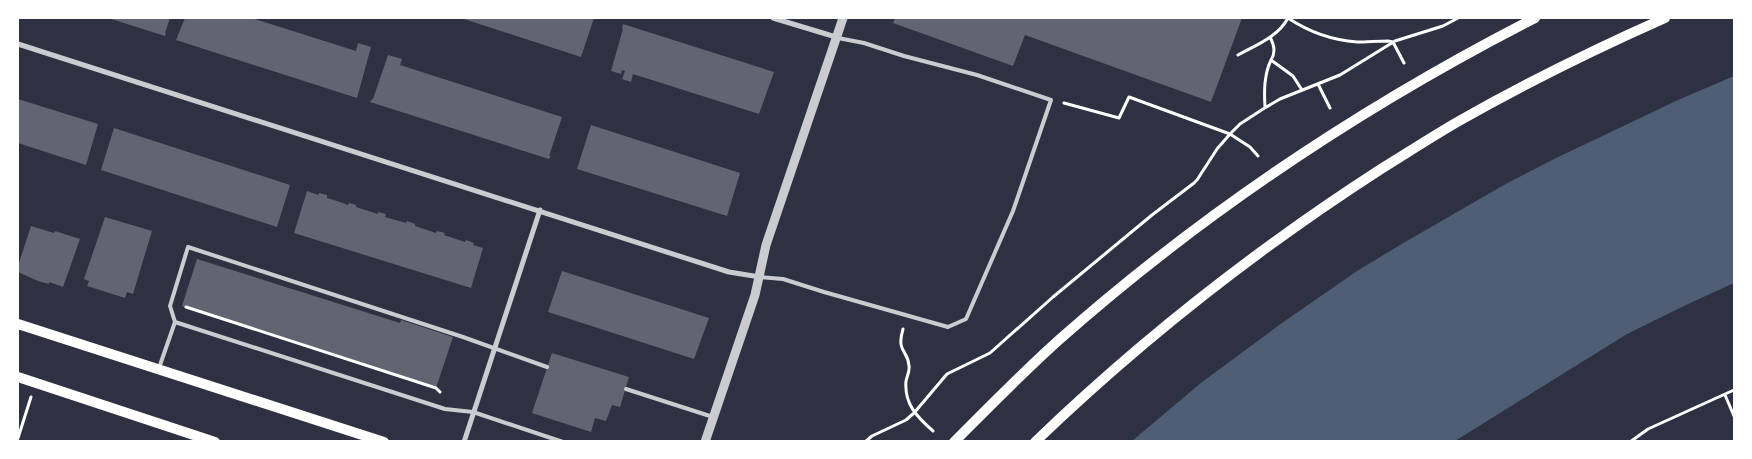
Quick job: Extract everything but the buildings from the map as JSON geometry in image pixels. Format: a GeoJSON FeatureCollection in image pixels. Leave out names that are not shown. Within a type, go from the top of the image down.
{"type":"FeatureCollection","features":[{"type":"Feature","properties":{"kind":"main road"},"geometry":{"type":"LineString","coordinates":[[954,442],[1061,338],[1204,222],[1270,174],[1368,110],[1443,66],[1534,18]]}},
{"type":"Feature","properties":{"kind":"main road"},"geometry":{"type":"LineString","coordinates":[[1035,442],[1097,383],[1161,329],[1300,222],[1459,120],[1552,72],[1665,18]]}},
{"type":"Feature","properties":{"kind":"main road"},"geometry":{"type":"LineString","coordinates":[[18,324],[384,442]]}},
{"type":"Feature","properties":{"kind":"main road"},"geometry":{"type":"LineString","coordinates":[[18,377],[215,442]]}},
{"type":"Feature","properties":{"kind":"street"},"geometry":{"type":"LineString","coordinates":[[772,18],[836,37]]}},
{"type":"Feature","properties":{"kind":"street"},"geometry":{"type":"LineString","coordinates":[[705,442],[755,295],[766,245],[843,18]]}},
{"type":"Feature","properties":{"kind":"street"},"geometry":{"type":"LineString","coordinates":[[18,44],[729,272],[760,277]]}},
{"type":"Feature","properties":{"kind":"street"},"geometry":{"type":"LineString","coordinates":[[464,442],[540,210]]}},
{"type":"Feature","properties":{"kind":"lane"},"geometry":{"type":"LineString","coordinates":[[760,277],[783,279],[948,327],[966,319],[1013,211],[1051,100],[977,74],[904,56],[864,42],[836,37]]}},
{"type":"Feature","properties":{"kind":"lane"},"geometry":{"type":"LineString","coordinates":[[159,369],[175,322],[170,306],[188,247],[464,337],[547,367]]}},
{"type":"Feature","properties":{"kind":"lane"},"geometry":{"type":"LineString","coordinates":[[175,322],[445,409],[473,412],[563,442]]}},
{"type":"Feature","properties":{"kind":"lane"},"geometry":{"type":"LineString","coordinates":[[626,389],[713,417]]}},
{"type":"Feature","properties":{"kind":"path"},"geometry":{"type":"LineString","coordinates":[[1238,55],[1277,32],[1288,18],[1320,35],[1358,42],[1388,40],[1393,42],[1404,63]]}},
{"type":"Feature","properties":{"kind":"path"},"geometry":{"type":"LineString","coordinates":[[865,442],[872,436],[906,420],[947,374],[990,353],[1053,297],[1152,215],[1194,183],[1216,149],[1240,124],[1265,107],[1357,66],[1393,42],[1442,26],[1458,18]]}},
{"type":"Feature","properties":{"kind":"path"},"geometry":{"type":"LineString","coordinates":[[1265,107],[1264,90],[1266,76],[1274,55],[1270,37]]}},
{"type":"Feature","properties":{"kind":"path"},"geometry":{"type":"LineString","coordinates":[[1272,60],[1293,76],[1302,90]]}},
{"type":"Feature","properties":{"kind":"path"},"geometry":{"type":"LineString","coordinates":[[1318,84],[1330,108]]}},
{"type":"Feature","properties":{"kind":"path"},"geometry":{"type":"LineString","coordinates":[[1051,100],[1119,118],[1129,97],[1230,134],[1250,147],[1258,156]]}},
{"type":"Feature","properties":{"kind":"path"},"geometry":{"type":"LineString","coordinates":[[182,306],[436,388]]}},
{"type":"Feature","properties":{"kind":"path"},"geometry":{"type":"LineString","coordinates":[[903,331],[901,349],[910,368],[906,379],[908,401],[914,413],[932,431]]}},
{"type":"Feature","properties":{"kind":"path"},"geometry":{"type":"LineString","coordinates":[[1630,442],[1648,429],[1734,390]]}},
{"type":"Feature","properties":{"kind":"path"},"geometry":{"type":"LineString","coordinates":[[1724,395],[1734,416]]}},
{"type":"Feature","properties":{"kind":"path"},"geometry":{"type":"LineString","coordinates":[[18,438],[29,404]]}},
{"type":"Feature","properties":{"kind":"water"},"geometry":{"type":"Polygon","coordinates":[[[1734,76],[1734,283],[1627,334],[1455,441],[1132,441],[1202,382],[1357,271],[1502,186],[1554,159],[1678,100],[1734,76]]]}}]}
